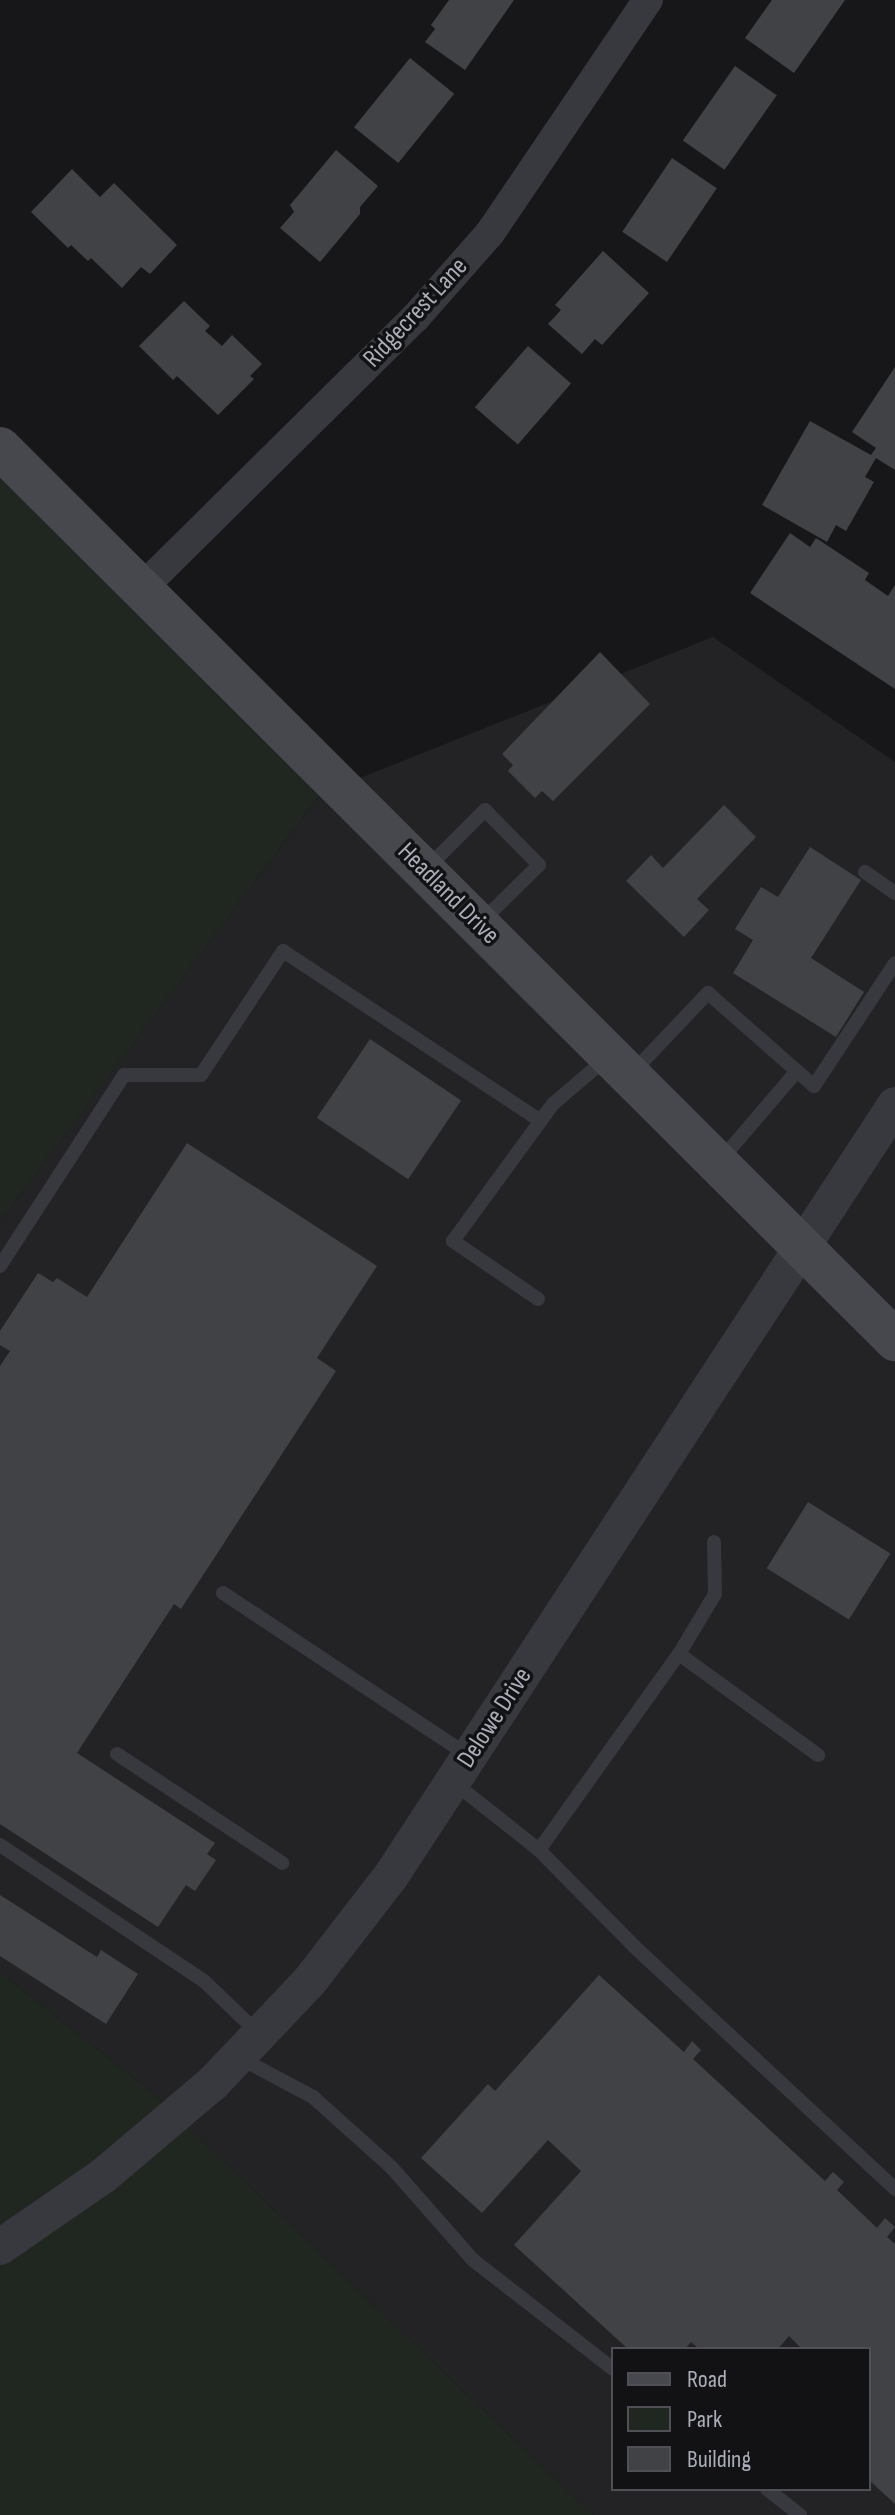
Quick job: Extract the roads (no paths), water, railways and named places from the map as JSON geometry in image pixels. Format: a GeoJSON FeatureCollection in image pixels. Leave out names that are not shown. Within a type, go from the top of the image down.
{"type":"FeatureCollection","features":[{"type":"Feature","properties":{"kind":"main road","name":"Headland Drive"},"geometry":{"type":"LineString","coordinates":[[0,448],[895,1340]]}},
{"type":"Feature","properties":{"kind":"street","name":"Ridgecrest Lane"},"geometry":{"type":"LineString","coordinates":[[141,589],[415,318],[490,233],[648,0]]}},
{"type":"Feature","properties":{"kind":"street","name":"Delowe Drive"},"geometry":{"type":"LineString","coordinates":[[0,2247],[103,2176],[249,2045],[309,1982],[391,1876],[895,1105]]}},
{"type":"Feature","properties":{"kind":"lane"},"geometry":{"type":"LineString","coordinates":[[424,871],[485,810],[539,865],[479,925]]}},
{"type":"Feature","properties":{"kind":"lane"},"geometry":{"type":"LineString","coordinates":[[865,872],[895,893]]}},
{"type":"Feature","properties":{"kind":"lane"},"geometry":{"type":"LineString","coordinates":[[0,1266],[124,1075],[201,1075],[283,951],[541,1121]]}},
{"type":"Feature","properties":{"kind":"lane"},"geometry":{"type":"LineString","coordinates":[[538,1299],[453,1241],[553,1104],[620,1065],[708,993],[814,1086],[895,963]]}},
{"type":"Feature","properties":{"kind":"lane"},"geometry":{"type":"LineString","coordinates":[[718,1163],[797,1071]]}},
{"type":"Feature","properties":{"kind":"lane"},"geometry":{"type":"LineString","coordinates":[[539,1850],[679,1654],[715,1594],[714,1542]]}},
{"type":"Feature","properties":{"kind":"lane"},"geometry":{"type":"LineString","coordinates":[[223,1593],[461,1769],[638,1950],[895,2189]]}},
{"type":"Feature","properties":{"kind":"lane"},"geometry":{"type":"LineString","coordinates":[[679,1654],[818,1755]]}},
{"type":"Feature","properties":{"kind":"lane"},"geometry":{"type":"LineString","coordinates":[[117,1754],[282,1863]]}},
{"type":"Feature","properties":{"kind":"lane"},"geometry":{"type":"LineString","coordinates":[[0,1845],[204,1981],[249,2045],[392,2168],[473,2260],[611,2367]]}},
{"type":"Feature","properties":{"kind":"lane"},"geometry":{"type":"LineString","coordinates":[[770,2491],[800,2515]]}}]}
